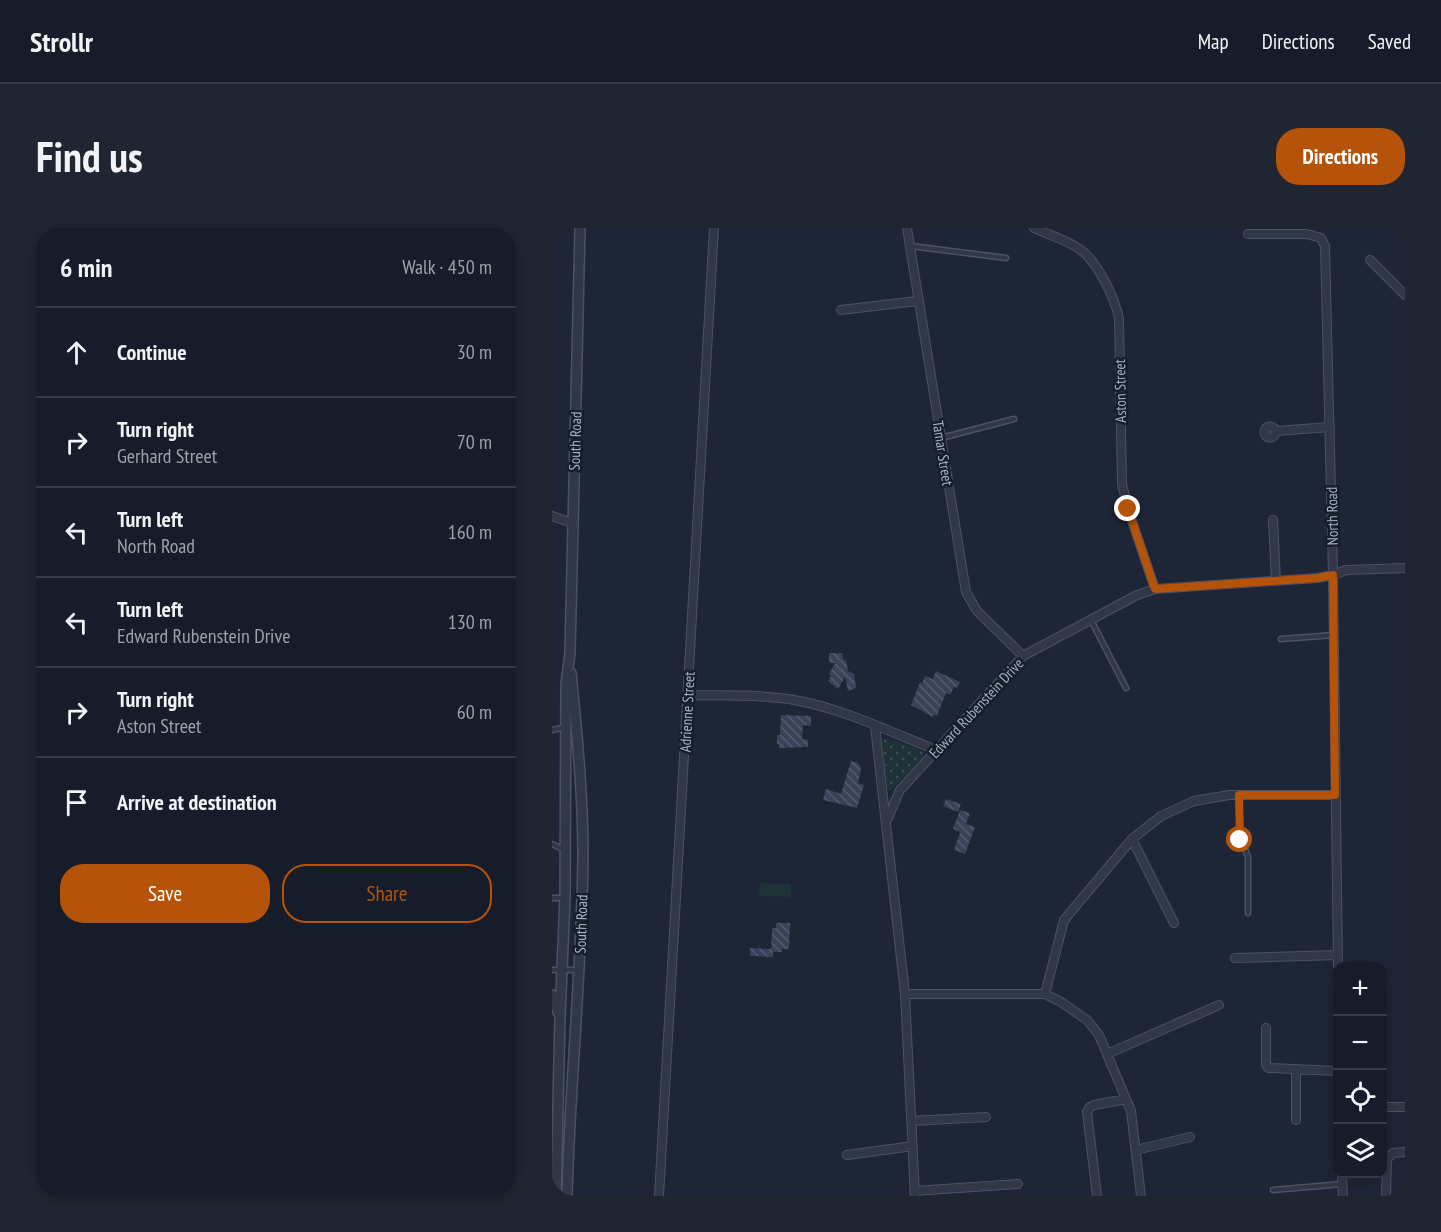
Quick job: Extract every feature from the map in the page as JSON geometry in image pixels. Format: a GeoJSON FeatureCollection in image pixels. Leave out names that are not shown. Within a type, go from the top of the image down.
{"type":"FeatureCollection","features":[{"type":"Feature","properties":{"kind":"street","name":"South Road"},"geometry":{"type":"LineString","coordinates":[[567,1196],[583,855],[582,799],[570,653],[580,228]]}},
{"type":"Feature","properties":{"kind":"street","name":"Adrienne Street"},"geometry":{"type":"LineString","coordinates":[[659,1196],[714,228]]}},
{"type":"Feature","properties":{"kind":"street","name":"Tamar Street"},"geometry":{"type":"LineString","coordinates":[[907,228],[917,301],[966,592],[977,611],[1023,656]]}},
{"type":"Feature","properties":{"kind":"street","name":"Aston Street"},"geometry":{"type":"LineString","coordinates":[[1034,228],[1072,245],[1089,258],[1117,309],[1122,484],[1155,589]]}},
{"type":"Feature","properties":{"kind":"street"},"geometry":{"type":"LineString","coordinates":[[1248,234],[1282,231]]}},
{"type":"Feature","properties":{"kind":"street","name":"North Road"},"geometry":{"type":"LineString","coordinates":[[1282,231],[1317,236],[1321,238],[1325,246],[1333,575],[1338,962]]}},
{"type":"Feature","properties":{"kind":"street"},"geometry":{"type":"LineString","coordinates":[[1370,260],[1405,295]]}},
{"type":"Feature","properties":{"kind":"street"},"geometry":{"type":"LineString","coordinates":[[840,310],[917,301]]}},
{"type":"Feature","properties":{"kind":"street"},"geometry":{"type":"LineString","coordinates":[[1276,431],[1330,427]]}},
{"type":"Feature","properties":{"kind":"street"},"geometry":{"type":"LineString","coordinates":[[552,516],[572,523]]}},
{"type":"Feature","properties":{"kind":"street"},"geometry":{"type":"LineString","coordinates":[[1273,520],[1276,581]]}},
{"type":"Feature","properties":{"kind":"street","name":"Edward Rubenstein Drive"},"geometry":{"type":"LineString","coordinates":[[887,820],[900,790],[1023,656],[1137,595],[1155,589],[1276,581],[1333,575],[1352,569],[1405,568]]}},
{"type":"Feature","properties":{"kind":"street","name":"South Road"},"geometry":{"type":"LineString","coordinates":[[556,1196],[555,1129],[566,850],[566,684],[570,653]]}},
{"type":"Feature","properties":{"kind":"street"},"geometry":{"type":"LineString","coordinates":[[688,695],[791,699],[830,709],[936,750]]}},
{"type":"Feature","properties":{"kind":"street","name":"Edward Rubenstein Drive"},"geometry":{"type":"LineString","coordinates":[[875,726],[905,994],[915,1194]]}},
{"type":"Feature","properties":{"kind":"street"},"geometry":{"type":"LineString","coordinates":[[1045,994],[1064,920],[1132,839],[1161,816],[1176,808],[1209,797],[1335,795]]}},
{"type":"Feature","properties":{"kind":"street"},"geometry":{"type":"LineString","coordinates":[[1132,839],[1174,923]]}},
{"type":"Feature","properties":{"kind":"street"},"geometry":{"type":"LineString","coordinates":[[1235,958],[1338,955]]}},
{"type":"Feature","properties":{"kind":"street"},"geometry":{"type":"LineString","coordinates":[[552,994],[560,1017]]}},
{"type":"Feature","properties":{"kind":"street"},"geometry":{"type":"LineString","coordinates":[[905,994],[1045,994],[1087,1020],[1099,1035],[1131,1111],[1141,1196]]}},
{"type":"Feature","properties":{"kind":"street"},"geometry":{"type":"LineString","coordinates":[[1107,1054],[1219,1005]]}},
{"type":"Feature","properties":{"kind":"street"},"geometry":{"type":"LineString","coordinates":[[1266,1028],[1266,1067],[1333,1071]]}},
{"type":"Feature","properties":{"kind":"street"},"geometry":{"type":"LineString","coordinates":[[1296,1070],[1296,1120]]}},
{"type":"Feature","properties":{"kind":"street"},"geometry":{"type":"LineString","coordinates":[[1097,1196],[1087,1112],[1094,1105],[1126,1099]]}},
{"type":"Feature","properties":{"kind":"street"},"geometry":{"type":"LineString","coordinates":[[1387,1107],[1405,1107]]}},
{"type":"Feature","properties":{"kind":"street"},"geometry":{"type":"LineString","coordinates":[[911,1121],[986,1117]]}},
{"type":"Feature","properties":{"kind":"street"},"geometry":{"type":"LineString","coordinates":[[1136,1150],[1190,1137]]}},
{"type":"Feature","properties":{"kind":"street"},"geometry":{"type":"LineString","coordinates":[[847,1155],[912,1146]]}},
{"type":"Feature","properties":{"kind":"street"},"geometry":{"type":"LineString","coordinates":[[1386,1196],[1387,1159],[1393,1154],[1405,1152]]}},
{"type":"Feature","properties":{"kind":"street"},"geometry":{"type":"LineString","coordinates":[[1342,1178],[1343,1196]]}},
{"type":"Feature","properties":{"kind":"street"},"geometry":{"type":"LineString","coordinates":[[915,1194],[1018,1184]]}},
{"type":"Feature","properties":{"kind":"lane"},"geometry":{"type":"LineString","coordinates":[[908,245],[1006,258]]}},
{"type":"Feature","properties":{"kind":"lane"},"geometry":{"type":"LineString","coordinates":[[940,438],[1014,419]]}},
{"type":"Feature","properties":{"kind":"lane"},"geometry":{"type":"LineString","coordinates":[[1091,619],[1126,688]]}},
{"type":"Feature","properties":{"kind":"lane"},"geometry":{"type":"LineString","coordinates":[[1281,639],[1334,634]]}},
{"type":"Feature","properties":{"kind":"lane"},"geometry":{"type":"LineString","coordinates":[[552,730],[566,727]]}},
{"type":"Feature","properties":{"kind":"lane"},"geometry":{"type":"LineString","coordinates":[[1239,795],[1240,840],[1248,857],[1248,913]]}},
{"type":"Feature","properties":{"kind":"lane"},"geometry":{"type":"LineString","coordinates":[[552,844],[566,850]]}},
{"type":"Feature","properties":{"kind":"lane"},"geometry":{"type":"LineString","coordinates":[[552,898],[565,898]]}},
{"type":"Feature","properties":{"kind":"lane"},"geometry":{"type":"LineString","coordinates":[[552,970],[579,970]]}},
{"type":"Feature","properties":{"kind":"lane"},"geometry":{"type":"LineString","coordinates":[[1273,1190],[1342,1184]]}},
{"type":"Feature","properties":{"kind":"shaded area"},"geometry":{"type":"Polygon","coordinates":[[[885,738],[921,750],[924,754],[888,793],[882,744],[885,738]]]}},
{"type":"Feature","properties":{"kind":"shaded area"},"geometry":{"type":"Polygon","coordinates":[[[760,883],[791,884],[791,897],[759,896],[760,883]]]}},
{"type":"Feature","properties":{"kind":"building"},"geometry":{"type":"Polygon","coordinates":[[[829,653],[842,653],[848,671],[854,674],[856,688],[848,691],[845,677],[838,689],[828,681],[835,663],[829,663],[829,653]]]}},
{"type":"Feature","properties":{"kind":"building"},"geometry":{"type":"Polygon","coordinates":[[[936,671],[960,682],[950,695],[946,693],[937,716],[933,715],[933,717],[911,705],[920,682],[922,683],[925,676],[933,679],[936,671]]]}},
{"type":"Feature","properties":{"kind":"building"},"geometry":{"type":"Polygon","coordinates":[[[781,715],[811,716],[811,726],[803,725],[802,739],[808,740],[808,747],[779,748],[777,735],[780,735],[781,715]]]}},
{"type":"Feature","properties":{"kind":"building"},"geometry":{"type":"Polygon","coordinates":[[[851,761],[858,763],[861,768],[858,783],[864,785],[857,808],[823,800],[826,789],[841,794],[851,761]]]}},
{"type":"Feature","properties":{"kind":"building"},"geometry":{"type":"Polygon","coordinates":[[[946,799],[961,804],[958,812],[943,806],[946,799]]]}},
{"type":"Feature","properties":{"kind":"building"},"geometry":{"type":"Polygon","coordinates":[[[960,810],[970,813],[966,824],[975,827],[965,854],[954,850],[960,832],[953,829],[960,810]]]}},
{"type":"Feature","properties":{"kind":"building"},"geometry":{"type":"Polygon","coordinates":[[[776,923],[790,923],[789,949],[773,952],[773,957],[750,956],[750,948],[771,949],[772,928],[776,928],[776,923]]]}},
{"type":"Feature","properties":{"kind":"route"},"geometry":{"type":"LineString","coordinates":[[1128,509],[1155,589],[1333,575],[1335,795],[1239,795],[1240,840]]}}]}
